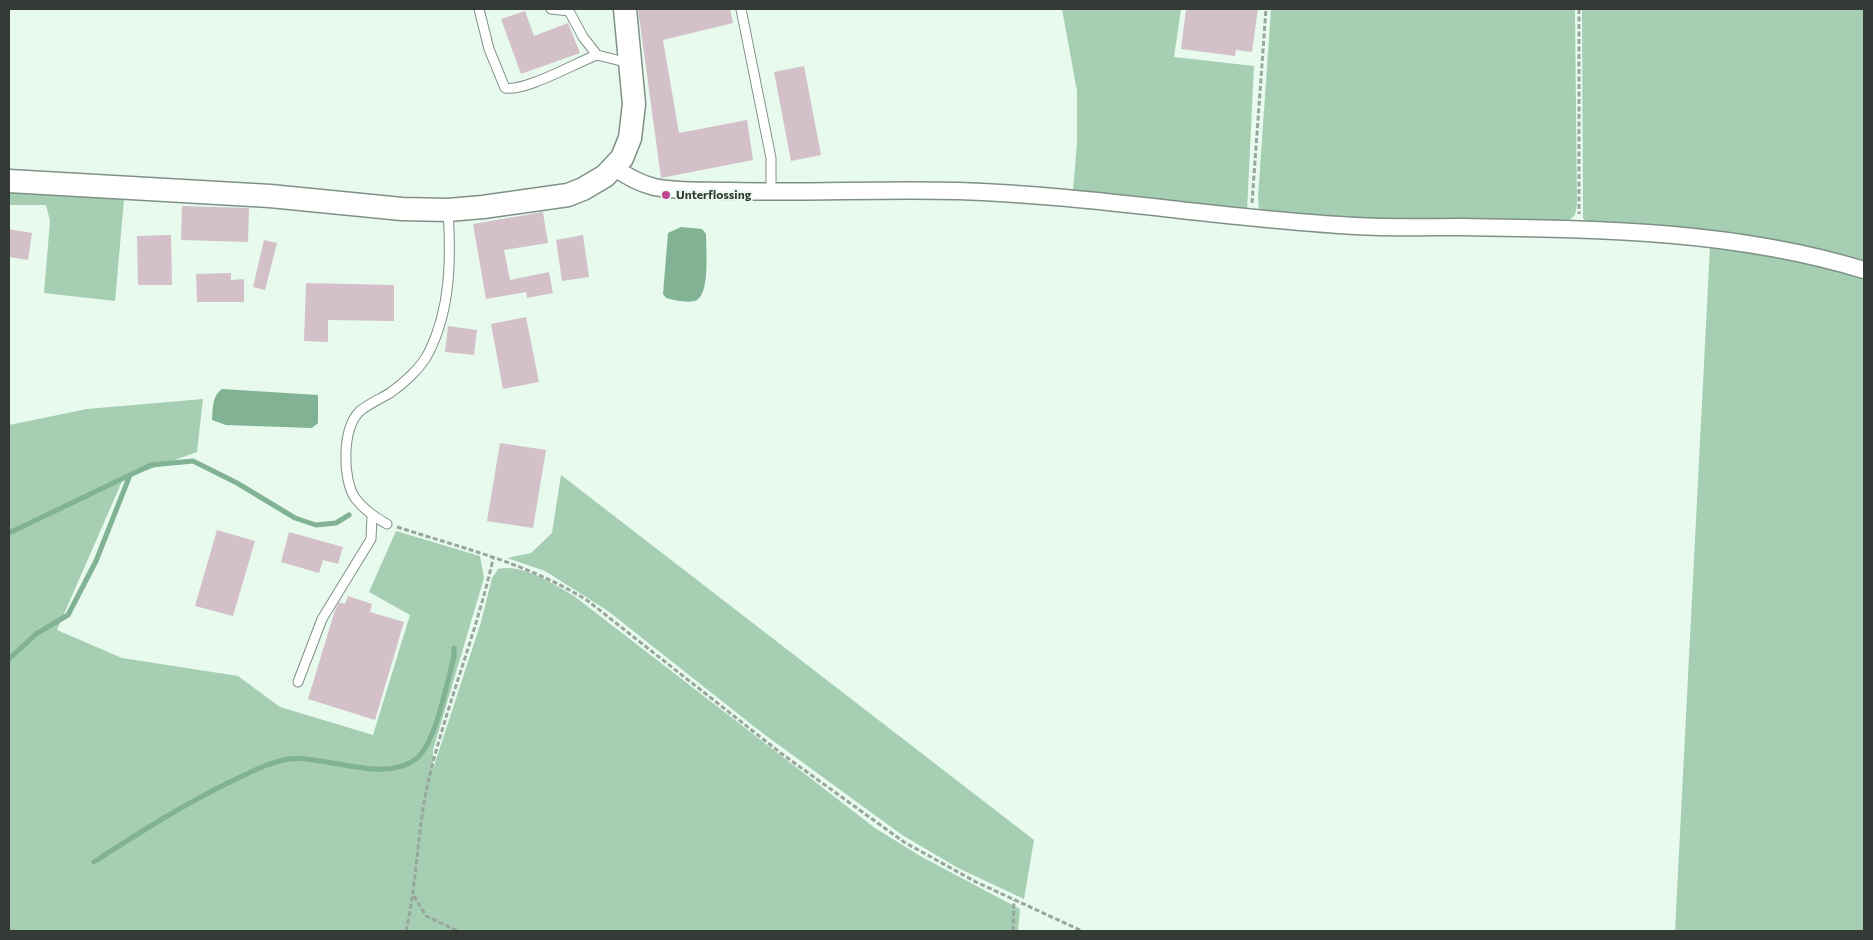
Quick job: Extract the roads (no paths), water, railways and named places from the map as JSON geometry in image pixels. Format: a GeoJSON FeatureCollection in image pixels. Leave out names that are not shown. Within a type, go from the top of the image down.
{"type":"FeatureCollection","features":[{"type":"Feature","properties":{"kind":"main road"},"geometry":{"type":"LineString","coordinates":[[9,181],[270,196],[377,207],[448,210],[568,195],[594,183],[614,167],[626,148],[632,127],[634,104],[625,9]]}},
{"type":"Feature","properties":{"kind":"street"},"geometry":{"type":"LineString","coordinates":[[614,167],[633,179],[668,189],[771,192],[863,190],[1046,195],[1251,218],[1356,226],[1579,229],[1711,238],[1794,252],[1864,270]]}},
{"type":"Feature","properties":{"kind":"lane"},"geometry":{"type":"LineString","coordinates":[[479,9],[489,50],[505,88],[513,89],[527,85],[597,55],[631,63]]}},
{"type":"Feature","properties":{"kind":"lane"},"geometry":{"type":"LineString","coordinates":[[741,9],[771,158],[771,192]]}},
{"type":"Feature","properties":{"kind":"lane"},"geometry":{"type":"LineString","coordinates":[[551,10],[568,10],[583,37],[597,55]]}},
{"type":"Feature","properties":{"kind":"lane"},"geometry":{"type":"LineString","coordinates":[[387,524],[372,516],[354,496],[346,467],[349,432],[360,412],[392,392],[420,366],[429,353],[448,289],[450,256],[448,210]]}},
{"type":"Feature","properties":{"kind":"lane"},"geometry":{"type":"LineString","coordinates":[[298,682],[322,619],[371,539],[372,516]]}},
{"type":"Feature","properties":{"kind":"waterway"},"geometry":{"type":"LineString","coordinates":[[9,659],[36,634],[68,615],[96,561],[130,475],[151,465],[193,461],[237,483],[295,518],[316,525],[336,523],[349,515]]}},
{"type":"Feature","properties":{"kind":"waterway"},"geometry":{"type":"LineString","coordinates":[[9,533],[130,475]]}},
{"type":"Feature","properties":{"kind":"waterway"},"geometry":{"type":"LineString","coordinates":[[94,862],[217,788],[275,762],[289,759],[304,759],[354,767],[388,769],[403,766],[416,759],[423,751],[435,726],[454,657],[454,648]]}},
{"type":"Feature","properties":{"kind":"place","name":"Unterflossing"},"geometry":{"type":"Point","coordinates":[666,195]}}]}
